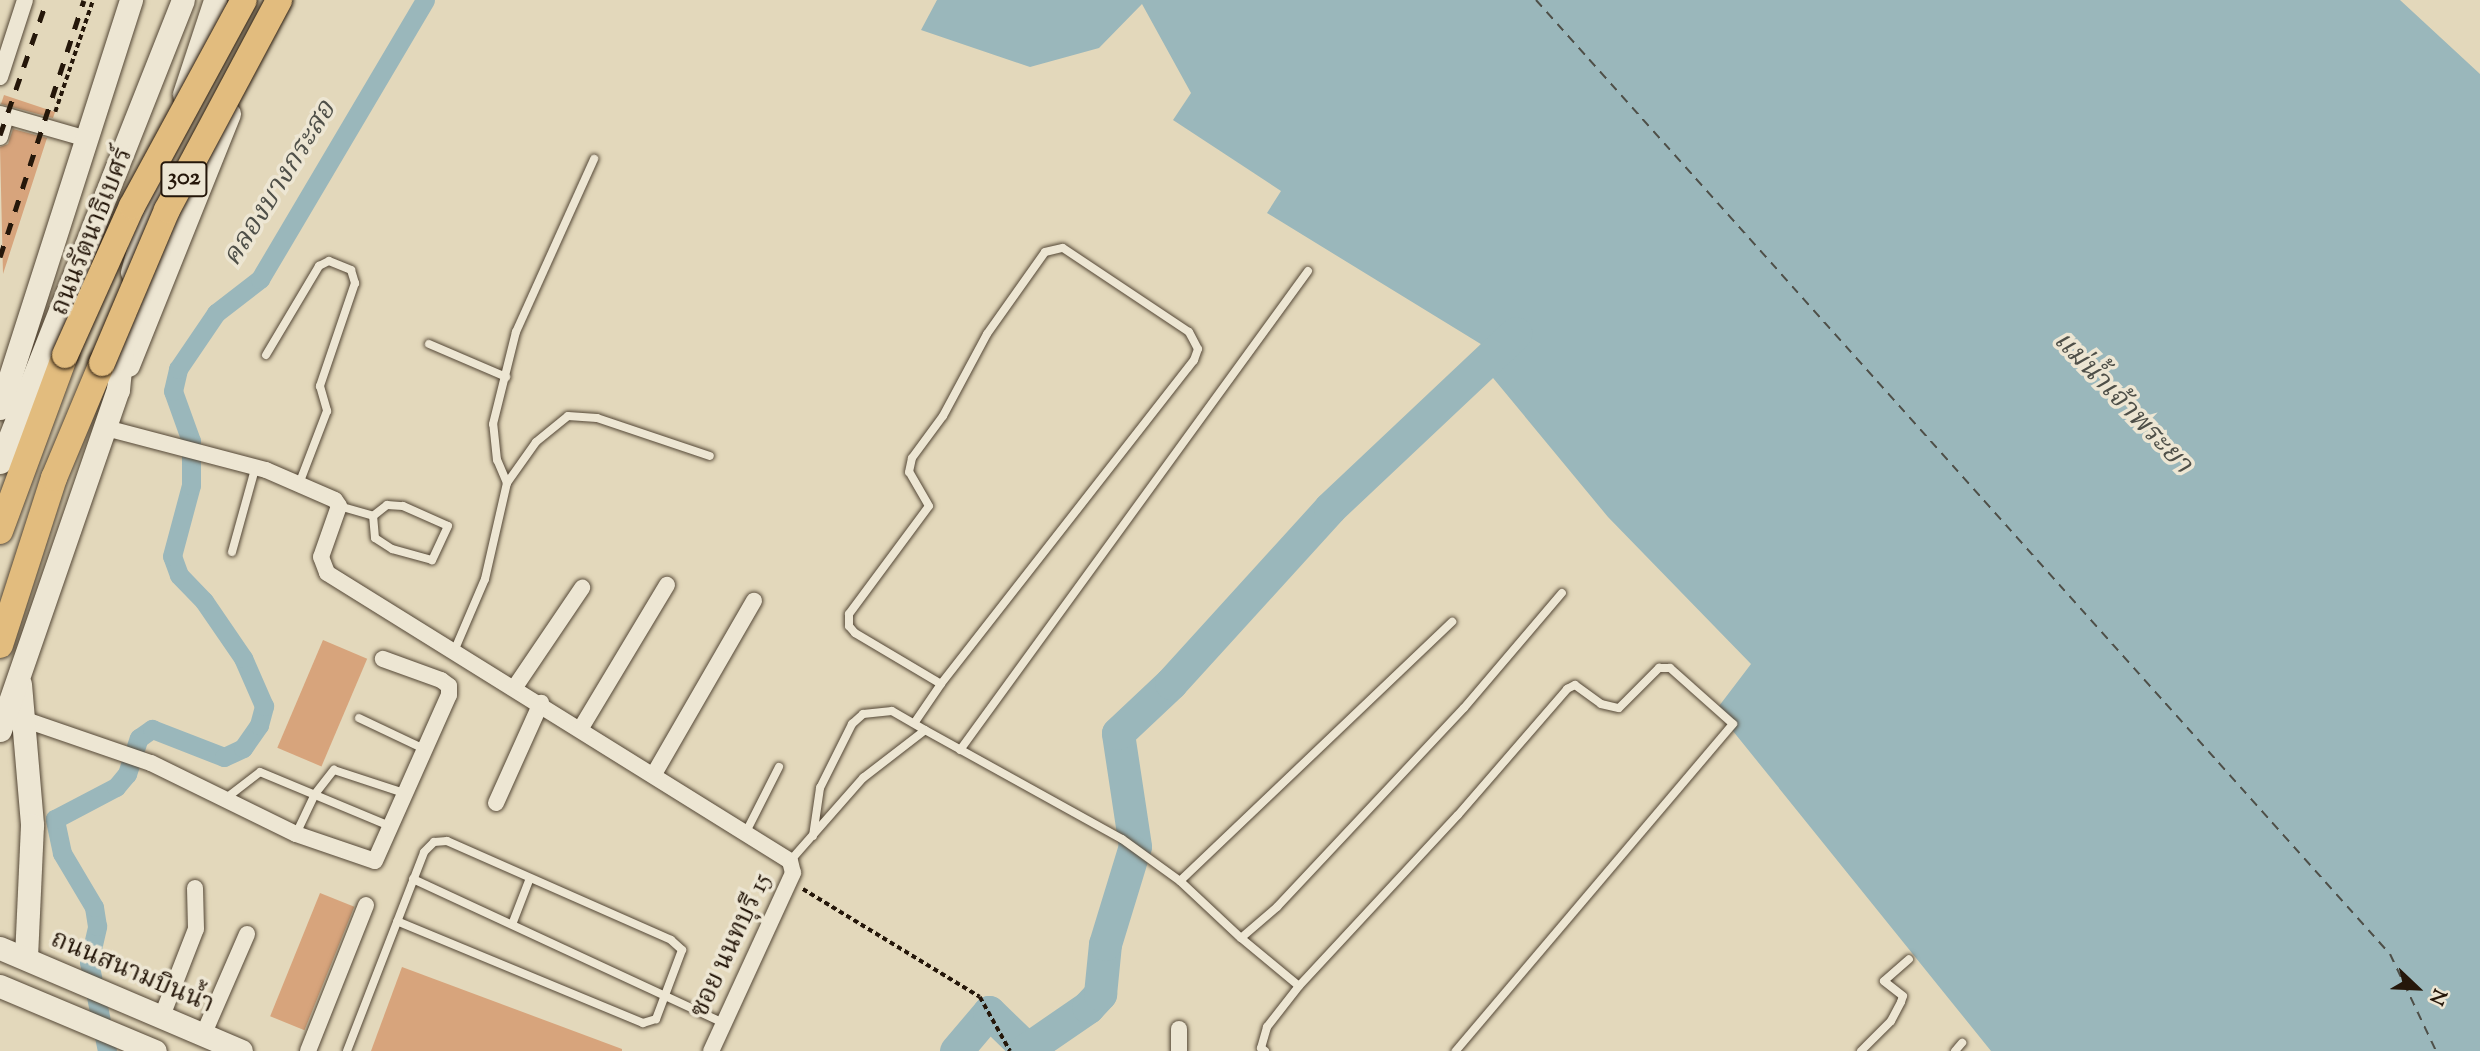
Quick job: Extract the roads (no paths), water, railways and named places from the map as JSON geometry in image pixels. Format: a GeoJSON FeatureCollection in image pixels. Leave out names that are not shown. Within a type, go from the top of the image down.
{"type":"FeatureCollection","features":[{"type":"Feature","properties":{"kind":"main road"},"geometry":{"type":"LineString","coordinates":[[0,408],[131,0]]}},
{"type":"Feature","properties":{"kind":"main road","name":"ถนนรัตนาธิเบศร์"},"geometry":{"type":"LineString","coordinates":[[0,462],[183,0]]}},
{"type":"Feature","properties":{"kind":"main road","name":"ถนนรัตนาธิเบศร์"},"geometry":{"type":"LineString","coordinates":[[0,730],[118,390],[126,312],[141,234],[215,0]]}},
{"type":"Feature","properties":{"kind":"main road","name":"ถนนรัตนาธิเบศร์"},"geometry":{"type":"LineString","coordinates":[[0,531],[65,355],[127,219],[244,0]]}},
{"type":"Feature","properties":{"kind":"main road"},"geometry":{"type":"LineString","coordinates":[[118,390],[272,0]]}},
{"type":"Feature","properties":{"kind":"main road","name":"302"},"geometry":{"type":"LineString","coordinates":[[0,645],[54,478],[167,210],[279,0]]}},
{"type":"Feature","properties":{"kind":"main road"},"geometry":{"type":"LineString","coordinates":[[19,677],[32,825],[26,958]]}},
{"type":"Feature","properties":{"kind":"main road","name":"ถนนสนามบินน้ำ"},"geometry":{"type":"LineString","coordinates":[[0,948],[204,1032],[241,1051]]}},
{"type":"Feature","properties":{"kind":"main road"},"geometry":{"type":"LineString","coordinates":[[4,990],[155,1051]]}},
{"type":"Feature","properties":{"kind":"street"},"geometry":{"type":"LineString","coordinates":[[0,77],[26,0]]}},
{"type":"Feature","properties":{"kind":"street"},"geometry":{"type":"LineString","coordinates":[[0,137],[3,115],[86,139]]}},
{"type":"Feature","properties":{"kind":"street"},"geometry":{"type":"LineString","coordinates":[[106,428],[183,452],[255,469],[326,494],[339,506],[321,566],[582,728],[790,862]]}},
{"type":"Feature","properties":{"kind":"street"},"geometry":{"type":"LineString","coordinates":[[582,728],[667,585]]}},
{"type":"Feature","properties":{"kind":"street"},"geometry":{"type":"LineString","coordinates":[[515,687],[582,589]]}},
{"type":"Feature","properties":{"kind":"street"},"geometry":{"type":"LineString","coordinates":[[654,774],[754,601]]}},
{"type":"Feature","properties":{"kind":"street"},"geometry":{"type":"LineString","coordinates":[[23,719],[150,763],[296,834],[374,862],[449,686],[383,659]]}},
{"type":"Feature","properties":{"kind":"street"},"geometry":{"type":"LineString","coordinates":[[496,803],[541,703]]}},
{"type":"Feature","properties":{"kind":"street","name":"ซอย นนทบุรี 15"},"geometry":{"type":"LineString","coordinates":[[711,1051],[789,881],[790,862]]}},
{"type":"Feature","properties":{"kind":"street"},"geometry":{"type":"LineString","coordinates":[[162,1016],[196,929],[195,888]]}},
{"type":"Feature","properties":{"kind":"street"},"geometry":{"type":"LineString","coordinates":[[308,1051],[366,905]]}},
{"type":"Feature","properties":{"kind":"street"},"geometry":{"type":"LineString","coordinates":[[204,1032],[247,934]]}},
{"type":"Feature","properties":{"kind":"street"},"geometry":{"type":"LineString","coordinates":[[1179,1029],[1179,1051]]}},
{"type":"Feature","properties":{"kind":"lane"},"geometry":{"type":"LineString","coordinates":[[507,483],[497,460],[493,424],[516,332],[594,159]]}},
{"type":"Feature","properties":{"kind":"lane"},"geometry":{"type":"LineString","coordinates":[[915,722],[941,684],[1194,360],[1198,349],[1189,332],[1063,248],[1045,252],[987,334],[943,416],[912,458],[909,472],[929,506],[849,614],[849,626],[855,633],[941,684]]}},
{"type":"Feature","properties":{"kind":"lane"},"geometry":{"type":"LineString","coordinates":[[265,355],[319,266],[329,261],[351,270],[355,283],[320,386],[327,411],[299,484]]}},
{"type":"Feature","properties":{"kind":"lane"},"geometry":{"type":"LineString","coordinates":[[960,750],[1308,271]]}},
{"type":"Feature","properties":{"kind":"lane"},"geometry":{"type":"LineString","coordinates":[[429,344],[506,377]]}},
{"type":"Feature","properties":{"kind":"lane"},"geometry":{"type":"LineString","coordinates":[[455,649],[485,579],[507,483],[537,442],[568,416],[597,418],[710,456]]}},
{"type":"Feature","properties":{"kind":"lane"},"geometry":{"type":"LineString","coordinates":[[232,552],[255,469]]}},
{"type":"Feature","properties":{"kind":"lane"},"geometry":{"type":"LineString","coordinates":[[387,505],[403,506],[448,526],[437,553],[425,561],[381,544],[375,538],[373,516],[387,505]]}},
{"type":"Feature","properties":{"kind":"lane"},"geometry":{"type":"LineString","coordinates":[[339,506],[373,516]]}},
{"type":"Feature","properties":{"kind":"lane"},"geometry":{"type":"LineString","coordinates":[[1241,938],[1277,907],[1464,708],[1562,593]]}},
{"type":"Feature","properties":{"kind":"lane"},"geometry":{"type":"LineString","coordinates":[[1180,881],[1452,622]]}},
{"type":"Feature","properties":{"kind":"lane"},"geometry":{"type":"LineString","coordinates":[[1265,1051],[1261,1048],[1267,1027],[1299,986],[1458,816],[1567,689],[1575,685],[1601,704],[1619,708],[1660,668],[1670,668],[1733,723],[1455,1051]]}},
{"type":"Feature","properties":{"kind":"lane"},"geometry":{"type":"LineString","coordinates":[[813,836],[820,788],[852,724],[874,709],[892,711],[1122,839],[1152,859],[1299,986]]}},
{"type":"Feature","properties":{"kind":"lane"},"geometry":{"type":"LineString","coordinates":[[359,719],[424,750]]}},
{"type":"Feature","properties":{"kind":"lane"},"geometry":{"type":"LineString","coordinates":[[790,862],[863,778],[925,730]]}},
{"type":"Feature","properties":{"kind":"lane"},"geometry":{"type":"LineString","coordinates":[[746,832],[779,767]]}},
{"type":"Feature","properties":{"kind":"lane"},"geometry":{"type":"LineString","coordinates":[[296,834],[315,794],[340,769],[404,793]]}},
{"type":"Feature","properties":{"kind":"lane"},"geometry":{"type":"LineString","coordinates":[[224,800],[260,772],[390,826]]}},
{"type":"Feature","properties":{"kind":"lane"},"geometry":{"type":"LineString","coordinates":[[347,1051],[413,879],[424,852],[434,842],[447,841],[671,940],[682,950],[656,1019],[643,1023],[397,921]]}},
{"type":"Feature","properties":{"kind":"lane"},"geometry":{"type":"LineString","coordinates":[[513,922],[530,878]]}},
{"type":"Feature","properties":{"kind":"lane"},"geometry":{"type":"LineString","coordinates":[[413,879],[513,922],[723,1023]]}},
{"type":"Feature","properties":{"kind":"lane"},"geometry":{"type":"LineString","coordinates":[[1861,1051],[1902,1002],[1903,996],[1884,981],[1909,960]]}},
{"type":"Feature","properties":{"kind":"lane"},"geometry":{"type":"LineString","coordinates":[[1955,1051],[1962,1043]]}},
{"type":"Feature","properties":{"kind":"water","name":"แม่น้ำเจ้าพระยา"},"geometry":{"type":"Polygon","coordinates":[[[937,0],[2400,0],[2480,74],[2480,1051],[1991,1051],[1716,710],[1751,664],[1608,517],[1474,355],[1484,346],[1267,213],[1281,191],[1173,120],[1191,93],[1142,4],[1099,48],[1030,67],[921,30],[937,0]]]}},
{"type":"Feature","properties":{"kind":"waterway","name":"คลองบางกระสอ"},"geometry":{"type":"LineString","coordinates":[[107,1051],[89,962],[97,926],[94,907],[62,853],[55,819],[116,787],[127,774],[139,738],[152,729],[224,757],[243,748],[259,725],[264,706],[243,658],[204,601],[179,575],[172,556],[191,485],[191,441],[173,391],[178,369],[216,313],[260,279],[425,0]]}},
{"type":"Feature","properties":{"kind":"waterway"},"geometry":{"type":"LineString","coordinates":[[956,1051],[989,1012],[1027,1049],[1088,1007],[1100,994],[1105,944],[1135,846],[1118,733],[1171,683],[1330,508],[1516,333]]}},
{"type":"Feature","properties":{"kind":"railway"},"geometry":{"type":"LineString","coordinates":[[0,135],[47,0]]}},
{"type":"Feature","properties":{"kind":"railway"},"geometry":{"type":"LineString","coordinates":[[0,257],[84,0]]}}]}
